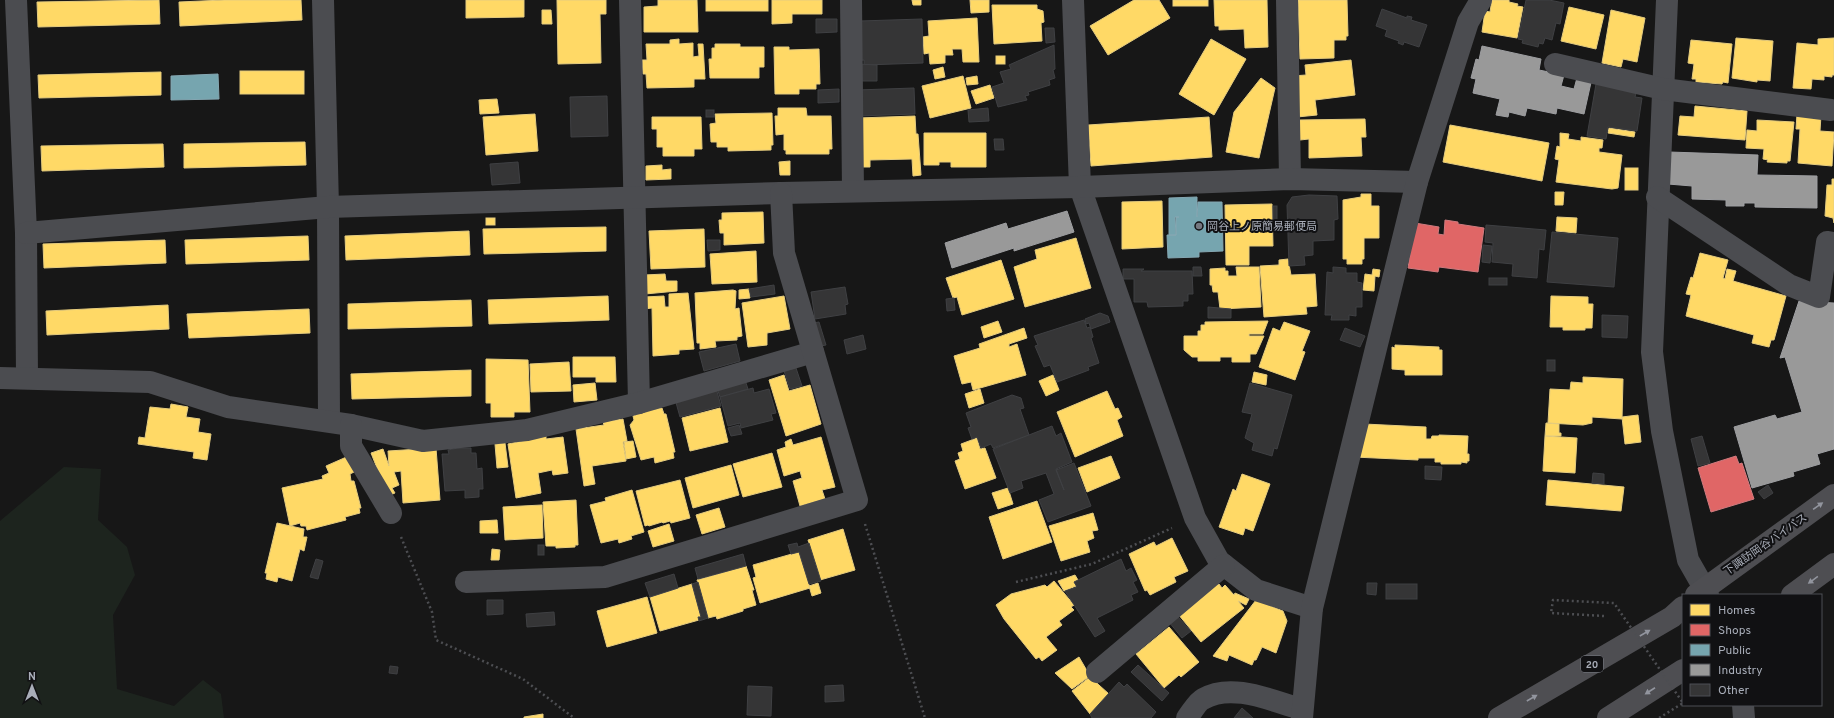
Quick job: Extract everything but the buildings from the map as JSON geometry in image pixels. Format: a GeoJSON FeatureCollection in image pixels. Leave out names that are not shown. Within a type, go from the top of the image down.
{"type":"FeatureCollection","features":[{"type":"Feature","properties":{"kind":"highway","name":"下諏訪岡谷バイパス"},"geometry":{"type":"LineString","coordinates":[[1703,592],[1834,495]]}},
{"type":"Feature","properties":{"kind":"highway"},"geometry":{"type":"LineString","coordinates":[[1793,594],[1834,564]]}},
{"type":"Feature","properties":{"kind":"highway","name":"20"},"geometry":{"type":"LineString","coordinates":[[1499,718],[1672,617],[1682,608]]}},
{"type":"Feature","properties":{"kind":"highway"},"geometry":{"type":"LineString","coordinates":[[1608,718],[1682,671]]}},
{"type":"Feature","properties":{"kind":"street"},"geometry":{"type":"LineString","coordinates":[[16,0],[26,233],[27,378]]}},
{"type":"Feature","properties":{"kind":"street"},"geometry":{"type":"LineString","coordinates":[[323,0],[328,206],[329,421]]}},
{"type":"Feature","properties":{"kind":"street"},"geometry":{"type":"LineString","coordinates":[[630,0],[633,197],[639,402]]}},
{"type":"Feature","properties":{"kind":"street"},"geometry":{"type":"LineString","coordinates":[[851,0],[853,191]]}},
{"type":"Feature","properties":{"kind":"street"},"geometry":{"type":"LineString","coordinates":[[1073,0],[1080,187],[1195,518],[1219,561],[1256,590],[1312,608]]}},
{"type":"Feature","properties":{"kind":"street"},"geometry":{"type":"LineString","coordinates":[[1287,0],[1290,179]]}},
{"type":"Feature","properties":{"kind":"street"},"geometry":{"type":"LineString","coordinates":[[1187,718],[1202,699],[1224,691],[1249,694],[1301,714],[1312,608],[1417,182],[1468,22],[1481,0]]}},
{"type":"Feature","properties":{"kind":"street"},"geometry":{"type":"LineString","coordinates":[[1667,0],[1657,197],[1652,352],[1662,431],[1688,560],[1703,592]]}},
{"type":"Feature","properties":{"kind":"street"},"geometry":{"type":"LineString","coordinates":[[1555,64],[1663,89],[1831,110]]}},
{"type":"Feature","properties":{"kind":"street"},"geometry":{"type":"LineString","coordinates":[[26,233],[328,206],[853,191],[1080,187],[1290,179],[1417,182]]}},
{"type":"Feature","properties":{"kind":"street"},"geometry":{"type":"LineString","coordinates":[[466,582],[605,577],[857,500],[784,253],[781,193]]}},
{"type":"Feature","properties":{"kind":"street"},"geometry":{"type":"LineString","coordinates":[[1657,197],[1789,285],[1826,297],[1827,242],[1834,243]]}},
{"type":"Feature","properties":{"kind":"street"},"geometry":{"type":"LineString","coordinates":[[0,378],[150,382],[228,407],[329,421],[423,441],[527,430],[639,402],[813,352]]}},
{"type":"Feature","properties":{"kind":"street"},"geometry":{"type":"LineString","coordinates":[[351,425],[351,446],[391,513]]}},
{"type":"Feature","properties":{"kind":"street"},"geometry":{"type":"LineString","coordinates":[[1097,672],[1224,565]]}},
{"type":"Feature","properties":{"kind":"street"},"geometry":{"type":"LineString","coordinates":[[1743,706],[1744,718]]}},
{"type":"Feature","properties":{"kind":"path"},"geometry":{"type":"LineString","coordinates":[[857,500],[925,718]]}},
{"type":"Feature","properties":{"kind":"path"},"geometry":{"type":"LineString","coordinates":[[391,513],[432,612],[436,640],[523,679],[574,718]]}},
{"type":"Feature","properties":{"kind":"path"},"geometry":{"type":"LineString","coordinates":[[1016,582],[1092,564],[1195,518]]}},
{"type":"Feature","properties":{"kind":"path"},"geometry":{"type":"LineString","coordinates":[[1604,616],[1551,613],[1553,600],[1614,603],[1682,702]]}},
{"type":"Feature","properties":{"kind":"path"},"geometry":{"type":"LineString","coordinates":[[1659,718],[1682,704]]}},
{"type":"Feature","properties":{"kind":"shaded area"},"geometry":{"type":"Polygon","coordinates":[[[64,467],[101,469],[98,520],[127,547],[135,575],[113,615],[117,689],[174,706],[203,680],[221,694],[224,718],[0,718],[0,521],[64,467]]]}},
{"type":"Feature","properties":{"kind":"place","name":"岡谷上ノ原簡易郵便局"},"geometry":{"type":"Point","coordinates":[1199,226]}}]}
